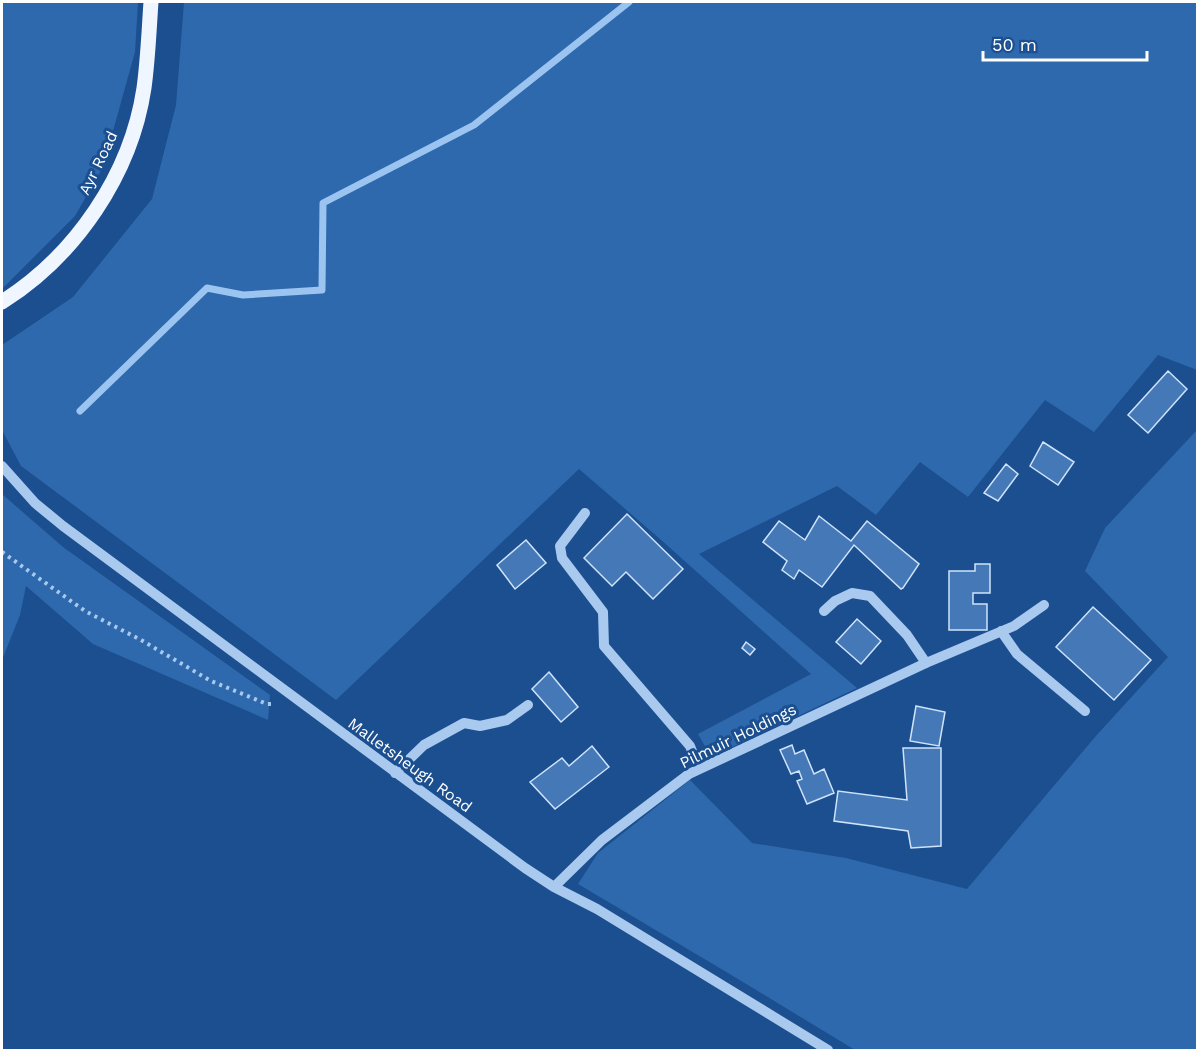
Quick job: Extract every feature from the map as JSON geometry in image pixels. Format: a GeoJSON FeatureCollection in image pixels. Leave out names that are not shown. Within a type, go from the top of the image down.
{"type":"FeatureCollection","features":[{"type":"Feature","properties":{"kind":"main road","name":"Ayr Road"},"geometry":{"type":"LineString","coordinates":[[2,302],[41,274],[70,244],[94,212],[112,182],[132,133],[144,89],[151,2]]}},
{"type":"Feature","properties":{"kind":"street","name":"Malletsheugh Road"},"geometry":{"type":"LineString","coordinates":[[2,466],[35,503],[63,526],[525,868],[554,887],[597,909],[828,1050]]}},
{"type":"Feature","properties":{"kind":"street"},"geometry":{"type":"LineString","coordinates":[[585,513],[560,546],[562,558],[603,612],[604,646],[690,746],[699,769]]}},
{"type":"Feature","properties":{"kind":"street"},"geometry":{"type":"LineString","coordinates":[[824,611],[835,601],[852,593],[870,596],[907,635],[926,663]]}},
{"type":"Feature","properties":{"kind":"street","name":"Pilmuir Holdings"},"geometry":{"type":"LineString","coordinates":[[554,887],[602,840],[688,774],[926,663],[1014,626],[1044,605]]}},
{"type":"Feature","properties":{"kind":"street"},"geometry":{"type":"LineString","coordinates":[[1000,632],[1017,654],[1085,711]]}},
{"type":"Feature","properties":{"kind":"street"},"geometry":{"type":"LineString","coordinates":[[395,773],[424,745],[464,723],[480,726],[507,720],[528,705]]}},
{"type":"Feature","properties":{"kind":"path"},"geometry":{"type":"LineString","coordinates":[[2,552],[85,611],[141,640],[211,681],[267,704],[300,703]]}},
{"type":"Feature","properties":{"kind":"shaded area"},"geometry":{"type":"Polygon","coordinates":[[[2,2],[138,2],[135,52],[103,167],[75,216],[2,289],[2,2]]]}},
{"type":"Feature","properties":{"kind":"shaded area"},"geometry":{"type":"Polygon","coordinates":[[[184,2],[1197,2],[1197,370],[1158,355],[1094,432],[1045,400],[968,497],[920,462],[876,515],[837,486],[699,554],[857,688],[711,757],[698,734],[811,674],[579,469],[336,700],[21,466],[2,430],[2,345],[73,297],[152,199],[176,105],[184,2]]]}},
{"type":"Feature","properties":{"kind":"shaded area"},"geometry":{"type":"Polygon","coordinates":[[[1197,430],[1197,1050],[855,1050],[578,884],[598,853],[690,780],[752,843],[846,858],[967,889],[1095,737],[1168,657],[1085,571],[1105,528],[1197,430]]]}},
{"type":"Feature","properties":{"kind":"shaded area"},"geometry":{"type":"Polygon","coordinates":[[[2,494],[63,547],[270,695],[268,720],[93,644],[26,586],[20,615],[2,660],[2,494]]]}},
{"type":"Feature","properties":{"kind":"building"},"geometry":{"type":"Polygon","coordinates":[[[1168,371],[1187,389],[1148,433],[1128,415],[1168,371]]]}},
{"type":"Feature","properties":{"kind":"building"},"geometry":{"type":"Polygon","coordinates":[[[1043,442],[1074,462],[1058,485],[1030,466],[1043,442]]]}},
{"type":"Feature","properties":{"kind":"building"},"geometry":{"type":"Polygon","coordinates":[[[1006,464],[1018,474],[998,501],[984,493],[1006,464]]]}},
{"type":"Feature","properties":{"kind":"building"},"geometry":{"type":"Polygon","coordinates":[[[627,514],[683,569],[653,599],[626,572],[612,586],[584,558],[627,514]]]}},
{"type":"Feature","properties":{"kind":"building"},"geometry":{"type":"Polygon","coordinates":[[[819,516],[851,541],[867,521],[919,564],[901,589],[854,545],[822,587],[799,570],[794,579],[782,570],[787,561],[763,542],[779,521],[805,540],[819,516]]]}},
{"type":"Feature","properties":{"kind":"building"},"geometry":{"type":"Polygon","coordinates":[[[526,540],[546,563],[515,589],[497,565],[526,540]]]}},
{"type":"Feature","properties":{"kind":"building"},"geometry":{"type":"Polygon","coordinates":[[[975,564],[990,564],[990,593],[973,593],[973,604],[987,604],[987,630],[949,630],[949,571],[975,571],[975,564]]]}},
{"type":"Feature","properties":{"kind":"building"},"geometry":{"type":"Polygon","coordinates":[[[1093,607],[1151,660],[1114,700],[1056,647],[1093,607]]]}},
{"type":"Feature","properties":{"kind":"building"},"geometry":{"type":"Polygon","coordinates":[[[857,619],[881,641],[861,664],[836,642],[857,619]]]}},
{"type":"Feature","properties":{"kind":"building"},"geometry":{"type":"Polygon","coordinates":[[[746,642],[755,649],[750,655],[742,648],[746,642]]]}},
{"type":"Feature","properties":{"kind":"building"},"geometry":{"type":"Polygon","coordinates":[[[549,672],[578,707],[561,722],[532,689],[549,672]]]}},
{"type":"Feature","properties":{"kind":"building"},"geometry":{"type":"Polygon","coordinates":[[[916,706],[945,712],[939,746],[910,741],[916,706]]]}},
{"type":"Feature","properties":{"kind":"building"},"geometry":{"type":"Polygon","coordinates":[[[792,745],[795,754],[804,750],[814,774],[824,769],[834,793],[807,804],[797,781],[802,779],[799,771],[791,774],[780,750],[792,745]]]}},
{"type":"Feature","properties":{"kind":"building"},"geometry":{"type":"Polygon","coordinates":[[[592,746],[609,767],[555,809],[530,782],[562,758],[569,766],[592,746]]]}},
{"type":"Feature","properties":{"kind":"building"},"geometry":{"type":"Polygon","coordinates":[[[903,748],[941,748],[941,846],[911,848],[908,831],[834,821],[838,791],[907,800],[903,748]]]}},
{"type":"Feature","properties":{"kind":"waterway"},"geometry":{"type":"LineString","coordinates":[[80,411],[207,288],[243,295],[322,290],[323,203],[474,125],[629,2]]}}]}
